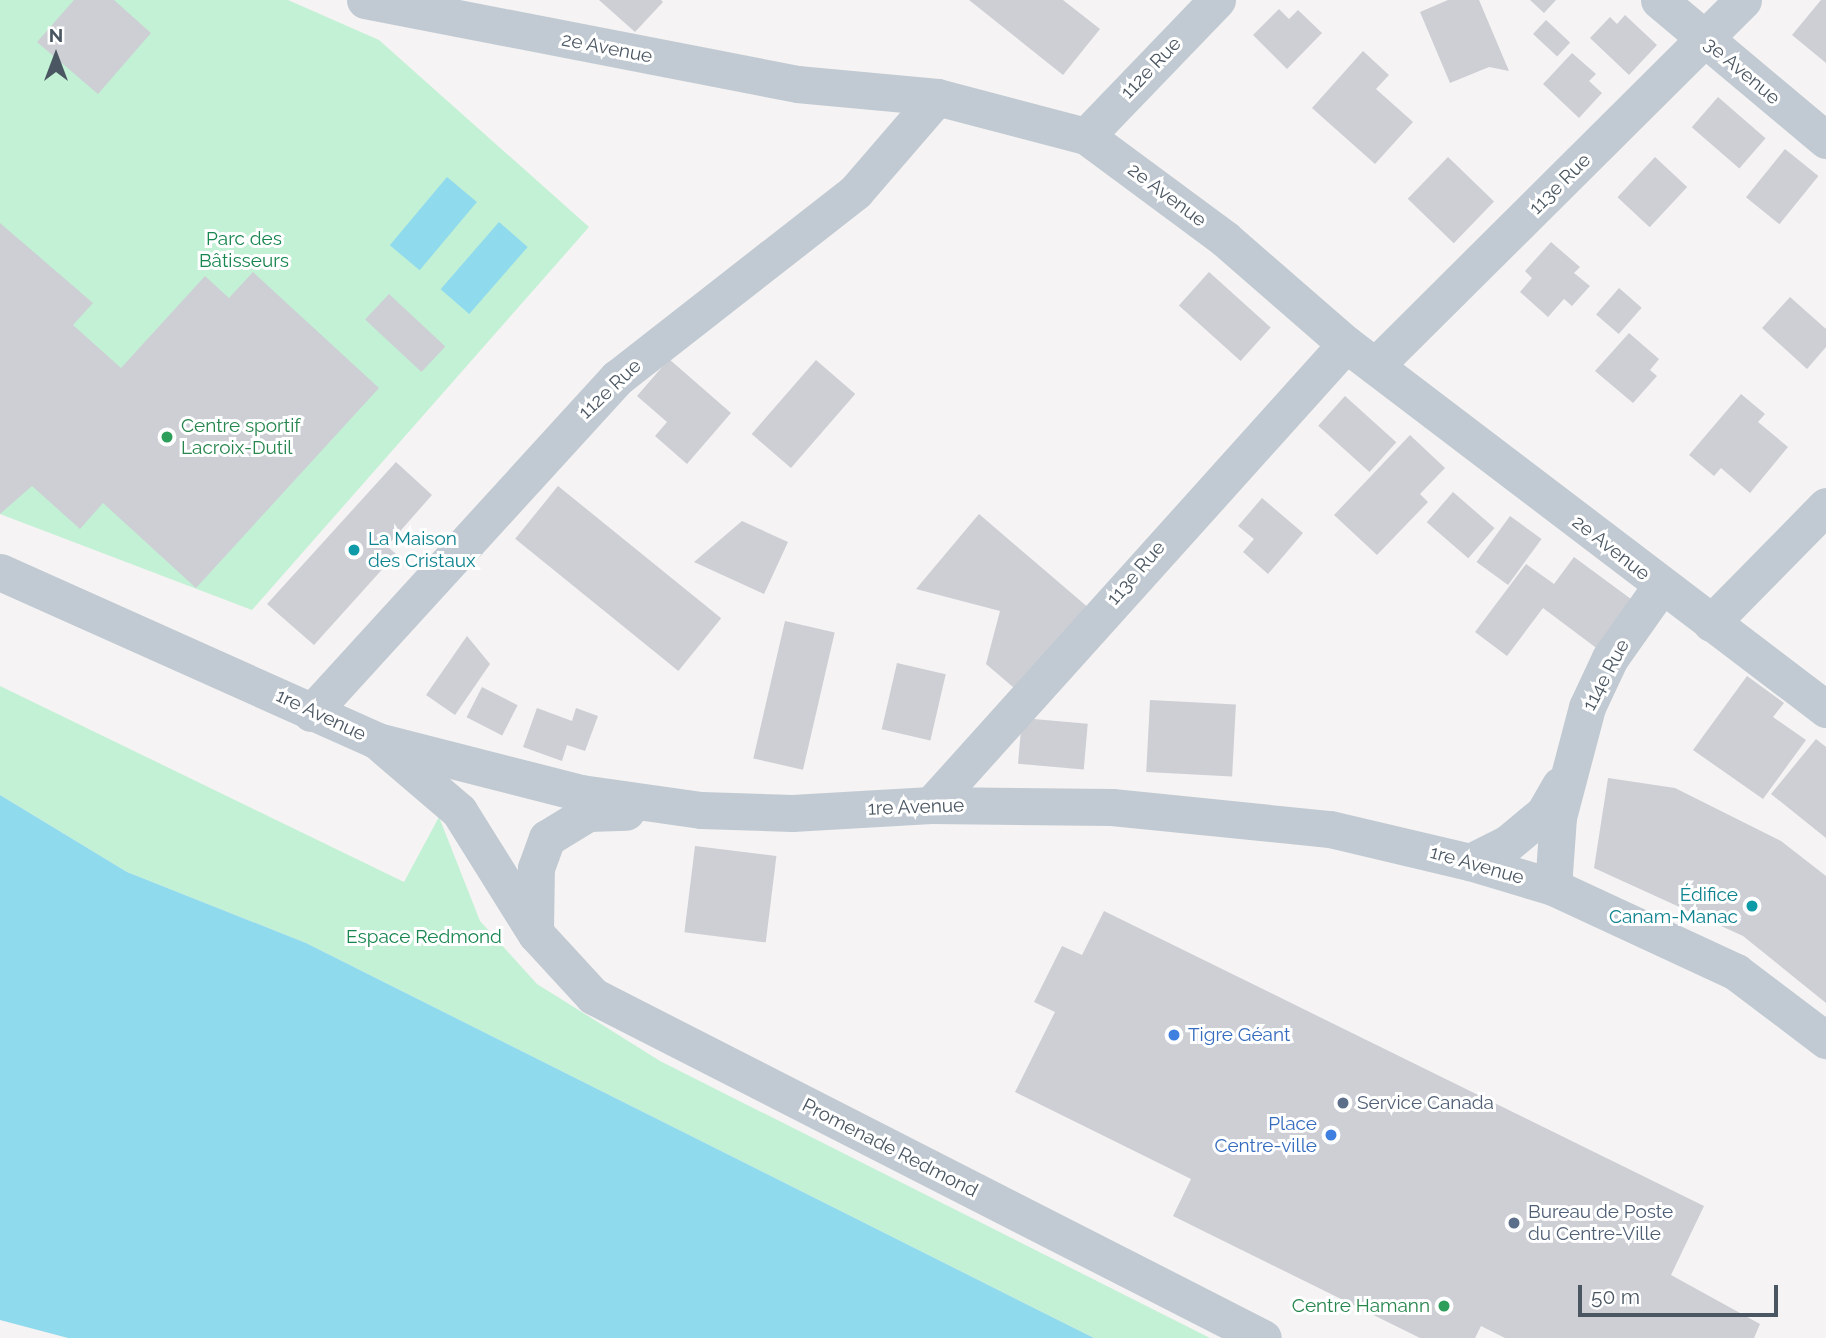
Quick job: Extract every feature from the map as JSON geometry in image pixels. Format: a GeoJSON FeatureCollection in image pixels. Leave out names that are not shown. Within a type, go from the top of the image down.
{"type":"FeatureCollection","features":[{"type":"Feature","properties":{"kind":"street","name":"2e Avenue"},"geometry":{"type":"LineString","coordinates":[[365,0],[797,84],[937,97],[1086,136],[1225,239],[1346,344],[1826,709]]}},
{"type":"Feature","properties":{"kind":"street","name":"112e Rue"},"geometry":{"type":"LineString","coordinates":[[1086,136],[1217,0]]}},
{"type":"Feature","properties":{"kind":"street","name":"3e Avenue"},"geometry":{"type":"LineString","coordinates":[[1659,0],[1826,140]]}},
{"type":"Feature","properties":{"kind":"street","name":"113e Rue"},"geometry":{"type":"LineString","coordinates":[[1375,366],[1743,0]]}},
{"type":"Feature","properties":{"kind":"street","name":"112e Rue"},"geometry":{"type":"LineString","coordinates":[[311,713],[617,378],[856,191],[937,97]]}},
{"type":"Feature","properties":{"kind":"street","name":"113e Rue"},"geometry":{"type":"LineString","coordinates":[[931,805],[1346,344]]}},
{"type":"Feature","properties":{"kind":"street"},"geometry":{"type":"LineString","coordinates":[[1711,623],[1826,506]]}},
{"type":"Feature","properties":{"kind":"street","name":"1re Avenue"},"geometry":{"type":"LineString","coordinates":[[0,572],[377,741],[581,793],[701,810],[792,813],[931,805],[1216,816],[1330,829],[1470,862],[1553,887],[1736,972],[1826,1040]]}},
{"type":"Feature","properties":{"kind":"street","name":"114e Rue"},"geometry":{"type":"LineString","coordinates":[[1470,862],[1508,843],[1544,813],[1567,772],[1610,658],[1661,586]]}},
{"type":"Feature","properties":{"kind":"street","name":"Promenade Redmond"},"geometry":{"type":"LineString","coordinates":[[377,741],[459,811],[536,934],[562,969],[635,1020],[1263,1338]]}},
{"type":"Feature","properties":{"kind":"street","name":"114e Rue"},"geometry":{"type":"LineString","coordinates":[[1553,887],[1552,853],[1567,772]]}},
{"type":"Feature","properties":{"kind":"street"},"geometry":{"type":"LineString","coordinates":[[536,934],[536,868],[547,838],[564,823],[588,813],[701,810]]}},
{"type":"Feature","properties":{"kind":"green space","name":"Parc des Bâtisseurs"},"geometry":{"type":"Polygon","coordinates":[[[0,0],[288,0],[379,40],[589,227],[252,610],[0,514],[0,0]]]}},
{"type":"Feature","properties":{"kind":"green space","name":"Espace Redmond"},"geometry":{"type":"Polygon","coordinates":[[[0,686],[404,882],[439,817],[480,921],[537,984],[660,1061],[1210,1338],[1094,1338],[306,943],[127,872],[0,795],[0,686]]]}},
{"type":"Feature","properties":{"kind":"water"},"geometry":{"type":"Polygon","coordinates":[[[447,177],[477,202],[420,270],[390,245],[447,177]]]}},
{"type":"Feature","properties":{"kind":"water"},"geometry":{"type":"Polygon","coordinates":[[[499,222],[528,247],[469,314],[441,289],[499,222]]]}},
{"type":"Feature","properties":{"kind":"water"},"geometry":{"type":"Polygon","coordinates":[[[0,795],[127,872],[306,943],[1094,1338],[68,1338],[0,1320],[0,795]]]}},
{"type":"Feature","properties":{"kind":"building"},"geometry":{"type":"Polygon","coordinates":[[[74,0],[114,0],[151,33],[98,94],[37,42],[74,0]]]}},
{"type":"Feature","properties":{"kind":"building"},"geometry":{"type":"Polygon","coordinates":[[[599,0],[661,0],[663,2],[635,32],[599,0]]]}},
{"type":"Feature","properties":{"kind":"building"},"geometry":{"type":"Polygon","coordinates":[[[969,0],[1063,0],[1100,29],[1063,75],[969,0]]]}},
{"type":"Feature","properties":{"kind":"building"},"geometry":{"type":"Polygon","coordinates":[[[1448,0],[1479,0],[1509,71],[1489,67],[1450,83],[1420,12],[1448,0]]]}},
{"type":"Feature","properties":{"kind":"building"},"geometry":{"type":"Polygon","coordinates":[[[1530,0],[1556,0],[1544,13],[1530,0]]]}},
{"type":"Feature","properties":{"kind":"building"},"geometry":{"type":"Polygon","coordinates":[[[1821,0],[1826,0],[1826,63],[1792,35],[1821,0]]]}},
{"type":"Feature","properties":{"kind":"building"},"geometry":{"type":"Polygon","coordinates":[[[1279,9],[1289,19],[1298,10],[1322,33],[1287,69],[1253,35],[1279,9]]]}},
{"type":"Feature","properties":{"kind":"building"},"geometry":{"type":"Polygon","coordinates":[[[1625,15],[1657,45],[1629,75],[1590,38],[1610,17],[1617,24],[1625,15]]]}},
{"type":"Feature","properties":{"kind":"building"},"geometry":{"type":"Polygon","coordinates":[[[1546,20],[1570,43],[1557,56],[1533,34],[1546,20]]]}},
{"type":"Feature","properties":{"kind":"building"},"geometry":{"type":"Polygon","coordinates":[[[1363,51],[1389,75],[1376,89],[1413,122],[1375,164],[1312,108],[1363,51]]]}},
{"type":"Feature","properties":{"kind":"building"},"geometry":{"type":"Polygon","coordinates":[[[1572,53],[1596,74],[1589,81],[1602,93],[1579,118],[1543,84],[1572,53]]]}},
{"type":"Feature","properties":{"kind":"building"},"geometry":{"type":"Polygon","coordinates":[[[1718,97],[1766,138],[1739,169],[1692,127],[1718,97]]]}},
{"type":"Feature","properties":{"kind":"building"},"geometry":{"type":"Polygon","coordinates":[[[1785,149],[1818,176],[1779,224],[1746,197],[1785,149]]]}},
{"type":"Feature","properties":{"kind":"building"},"geometry":{"type":"Polygon","coordinates":[[[1448,157],[1494,201],[1454,243],[1408,199],[1448,157]]]}},
{"type":"Feature","properties":{"kind":"building"},"geometry":{"type":"Polygon","coordinates":[[[1655,157],[1687,187],[1650,227],[1617,197],[1655,157]]]}},
{"type":"Feature","properties":{"kind":"building","name":"Centre sportif Lacroix-Dutil"},"geometry":{"type":"Polygon","coordinates":[[[0,223],[93,303],[73,325],[121,368],[205,276],[229,298],[253,272],[379,388],[196,588],[103,503],[80,529],[32,486],[0,514],[0,223]]]}},
{"type":"Feature","properties":{"kind":"building"},"geometry":{"type":"Polygon","coordinates":[[[1551,242],[1580,267],[1574,273],[1590,286],[1572,306],[1564,299],[1548,317],[1520,292],[1532,278],[1525,271],[1551,242]]]}},
{"type":"Feature","properties":{"kind":"building"},"geometry":{"type":"Polygon","coordinates":[[[1209,272],[1271,328],[1241,361],[1179,305],[1209,272]]]}},
{"type":"Feature","properties":{"kind":"building"},"geometry":{"type":"Polygon","coordinates":[[[1619,288],[1642,308],[1619,334],[1596,314],[1619,288]]]}},
{"type":"Feature","properties":{"kind":"building"},"geometry":{"type":"Polygon","coordinates":[[[389,294],[445,347],[421,372],[365,320],[389,294]]]}},
{"type":"Feature","properties":{"kind":"building"},"geometry":{"type":"Polygon","coordinates":[[[1790,297],[1826,329],[1826,347],[1807,369],[1762,328],[1790,297]]]}},
{"type":"Feature","properties":{"kind":"building"},"geometry":{"type":"Polygon","coordinates":[[[1629,333],[1659,359],[1650,370],[1657,376],[1633,403],[1595,371],[1629,333]]]}},
{"type":"Feature","properties":{"kind":"building"},"geometry":{"type":"Polygon","coordinates":[[[669,359],[731,413],[687,464],[655,436],[667,422],[637,396],[669,359]]]}},
{"type":"Feature","properties":{"kind":"building"},"geometry":{"type":"Polygon","coordinates":[[[816,360],[855,394],[791,468],[752,434],[816,360]]]}},
{"type":"Feature","properties":{"kind":"building"},"geometry":{"type":"Polygon","coordinates":[[[1741,394],[1765,414],[1758,422],[1788,447],[1750,493],[1721,468],[1714,476],[1689,455],[1741,394]]]}},
{"type":"Feature","properties":{"kind":"building"},"geometry":{"type":"Polygon","coordinates":[[[1345,396],[1396,442],[1370,472],[1318,426],[1345,396]]]}},
{"type":"Feature","properties":{"kind":"building"},"geometry":{"type":"Polygon","coordinates":[[[1410,435],[1445,468],[1420,494],[1428,502],[1377,555],[1334,515],[1410,435]]]}},
{"type":"Feature","properties":{"kind":"building","name":"La Maison des Cristaux"},"geometry":{"type":"Polygon","coordinates":[[[396,462],[432,495],[387,546],[396,554],[314,645],[267,604],[396,462]]]}},
{"type":"Feature","properties":{"kind":"building"},"geometry":{"type":"Polygon","coordinates":[[[558,486],[721,618],[678,671],[515,539],[558,486]]]}},
{"type":"Feature","properties":{"kind":"building"},"geometry":{"type":"Polygon","coordinates":[[[1453,492],[1495,528],[1468,558],[1427,522],[1453,492]]]}},
{"type":"Feature","properties":{"kind":"building"},"geometry":{"type":"Polygon","coordinates":[[[1262,498],[1303,533],[1268,574],[1243,552],[1254,539],[1238,526],[1262,498]]]}},
{"type":"Feature","properties":{"kind":"building"},"geometry":{"type":"Polygon","coordinates":[[[979,514],[1090,609],[1019,692],[986,664],[1000,611],[916,589],[979,514]]]}},
{"type":"Feature","properties":{"kind":"building"},"geometry":{"type":"Polygon","coordinates":[[[1510,516],[1542,539],[1508,585],[1476,562],[1510,516]]]}},
{"type":"Feature","properties":{"kind":"building"},"geometry":{"type":"Polygon","coordinates":[[[742,521],[788,542],[764,594],[694,562],[742,521]]]}},
{"type":"Feature","properties":{"kind":"building"},"geometry":{"type":"Polygon","coordinates":[[[1574,557],[1635,602],[1599,650],[1543,608],[1507,656],[1475,632],[1526,564],[1554,584],[1574,557]]]}},
{"type":"Feature","properties":{"kind":"building"},"geometry":{"type":"Polygon","coordinates":[[[785,621],[835,632],[803,770],[753,758],[785,621]]]}},
{"type":"Feature","properties":{"kind":"building"},"geometry":{"type":"Polygon","coordinates":[[[467,636],[490,664],[455,715],[426,695],[467,636]]]}},
{"type":"Feature","properties":{"kind":"building"},"geometry":{"type":"Polygon","coordinates":[[[897,663],[946,674],[930,741],[882,729],[897,663]]]}},
{"type":"Feature","properties":{"kind":"building"},"geometry":{"type":"Polygon","coordinates":[[[1747,676],[1784,703],[1773,717],[1806,740],[1763,799],[1693,750],[1747,676]]]}},
{"type":"Feature","properties":{"kind":"building"},"geometry":{"type":"Polygon","coordinates":[[[482,687],[518,705],[502,735],[467,717],[482,687]]]}},
{"type":"Feature","properties":{"kind":"building"},"geometry":{"type":"Polygon","coordinates":[[[1150,700],[1236,705],[1232,776],[1146,772],[1150,700]]]}},
{"type":"Feature","properties":{"kind":"building"},"geometry":{"type":"Polygon","coordinates":[[[537,708],[572,721],[576,708],[598,716],[585,751],[567,745],[562,761],[523,747],[537,708]]]}},
{"type":"Feature","properties":{"kind":"building"},"geometry":{"type":"Polygon","coordinates":[[[1022,718],[1088,724],[1084,770],[1018,764],[1022,718]]]}},
{"type":"Feature","properties":{"kind":"building"},"geometry":{"type":"Polygon","coordinates":[[[1816,739],[1826,747],[1826,838],[1771,794],[1816,739]]]}},
{"type":"Feature","properties":{"kind":"building","name":"Édifice Canam-Manac"},"geometry":{"type":"Polygon","coordinates":[[[1608,778],[1675,788],[1781,841],[1826,876],[1826,1003],[1743,936],[1594,868],[1608,778]]]}},
{"type":"Feature","properties":{"kind":"building"},"geometry":{"type":"Polygon","coordinates":[[[695,846],[776,856],[766,942],[684,932],[695,846]]]}},
{"type":"Feature","properties":{"kind":"building","name":"Place Centre-ville"},"geometry":{"type":"Polygon","coordinates":[[[1104,911],[1704,1206],[1671,1275],[1760,1324],[1754,1338],[1505,1338],[1481,1326],[1475,1338],[1420,1338],[1173,1216],[1191,1179],[1015,1092],[1055,1012],[1034,1002],[1062,946],[1082,955],[1104,911]]]}},
{"type":"Feature","properties":{"kind":"place","name":"Centre sportif Lacroix-Dutil"},"geometry":{"type":"Point","coordinates":[167,437]}},
{"type":"Feature","properties":{"kind":"place","name":"La Maison des Cristaux"},"geometry":{"type":"Point","coordinates":[354,550]}},
{"type":"Feature","properties":{"kind":"place","name":"Édifice Canam-Manac"},"geometry":{"type":"Point","coordinates":[1752,906]}},
{"type":"Feature","properties":{"kind":"place","name":"Tigre Géant"},"geometry":{"type":"Point","coordinates":[1174,1035]}},
{"type":"Feature","properties":{"kind":"place","name":"Service Canada"},"geometry":{"type":"Point","coordinates":[1343,1103]}},
{"type":"Feature","properties":{"kind":"place","name":"Place Centre-ville"},"geometry":{"type":"Point","coordinates":[1331,1135]}},
{"type":"Feature","properties":{"kind":"place","name":"Bureau de Poste du Centre-Ville"},"geometry":{"type":"Point","coordinates":[1514,1223]}},
{"type":"Feature","properties":{"kind":"place","name":"Centre Hamann"},"geometry":{"type":"Point","coordinates":[1444,1306]}}]}
